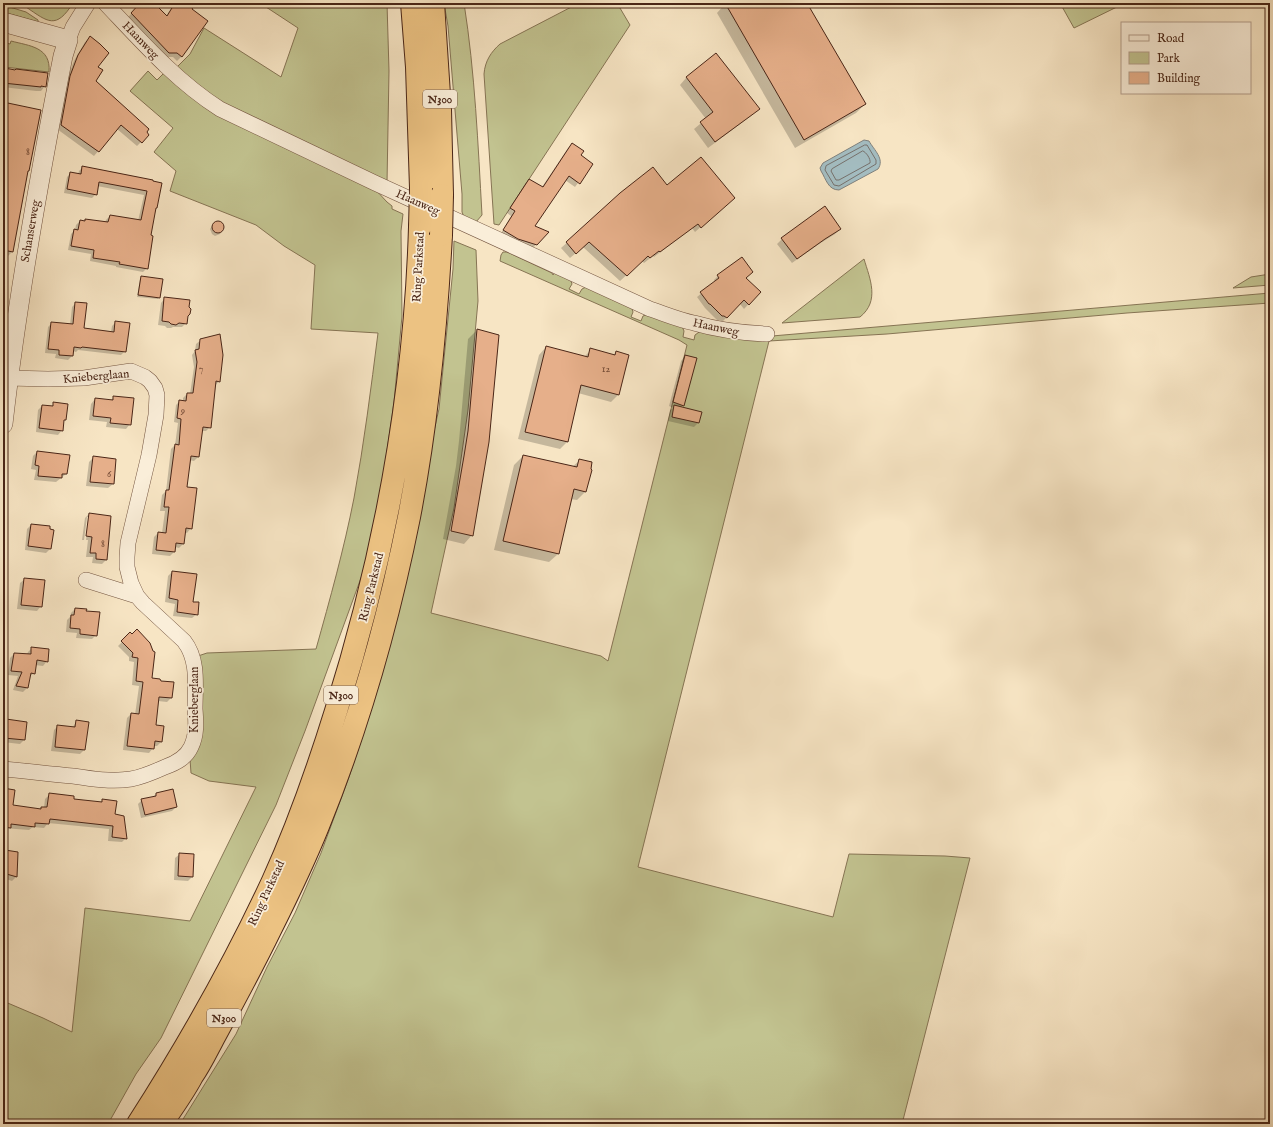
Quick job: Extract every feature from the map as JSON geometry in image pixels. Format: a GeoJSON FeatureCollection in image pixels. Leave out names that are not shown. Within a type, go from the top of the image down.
{"type":"FeatureCollection","features":[{"type":"Feature","properties":{"kind":"highway","name":"Ring Parkstad"},"geometry":{"type":"LineString","coordinates":[[138,1124],[172,1072],[200,1022],[274,879],[326,744],[350,666],[374,579],[400,445],[415,320],[421,188],[417,67],[412,3]]}},
{"type":"Feature","properties":{"kind":"highway","name":"Ring Parkstad"},"geometry":{"type":"LineString","coordinates":[[161,1124],[193,1076],[247,977],[281,908],[317,828],[340,768],[359,709],[378,647],[394,585],[409,516],[428,397],[434,346],[442,195],[440,110],[433,3]]}},
{"type":"Feature","properties":{"kind":"street"},"geometry":{"type":"LineString","coordinates":[[3,22],[68,40],[73,28],[88,3]]}},
{"type":"Feature","properties":{"kind":"street","name":"Haanweg"},"geometry":{"type":"LineString","coordinates":[[105,3],[183,83],[220,109],[375,183],[650,309],[692,323],[717,329],[744,333],[767,334]]}},
{"type":"Feature","properties":{"kind":"street","name":"Schanserweg"},"geometry":{"type":"LineString","coordinates":[[3,424],[23,271],[58,80],[68,40]]}},
{"type":"Feature","properties":{"kind":"street","name":"Knieberglaan"},"geometry":{"type":"LineString","coordinates":[[3,769],[95,779],[123,780],[140,777],[177,763],[187,754],[196,735],[195,668],[192,654],[184,641],[143,603],[131,583],[127,567],[128,543],[149,455],[156,415],[157,395],[155,388],[145,377],[131,371],[84,378],[8,378]]}},
{"type":"Feature","properties":{"kind":"street"},"geometry":{"type":"LineString","coordinates":[[86,580],[138,596]]}},
{"type":"Feature","properties":{"kind":"green space"},"geometry":{"type":"Polygon","coordinates":[[[31,3],[73,3],[62,17],[51,21],[26,7],[31,3]]]}},
{"type":"Feature","properties":{"kind":"green space"},"geometry":{"type":"Polygon","coordinates":[[[268,3],[387,3],[389,71],[387,183],[229,108],[176,68],[190,54],[204,28],[281,77],[298,28],[266,7],[268,3]]]}},
{"type":"Feature","properties":{"kind":"green space"},"geometry":{"type":"Polygon","coordinates":[[[444,3],[464,3],[468,29],[482,215],[476,222],[464,217],[462,212],[462,194],[448,26],[444,3]]]}},
{"type":"Feature","properties":{"kind":"green space"},"geometry":{"type":"Polygon","coordinates":[[[579,3],[617,3],[630,25],[499,225],[494,224],[484,74],[487,61],[500,44],[579,3]]]}},
{"type":"Feature","properties":{"kind":"green space"},"geometry":{"type":"Polygon","coordinates":[[[1060,3],[1125,3],[1074,28],[1060,3]]]}},
{"type":"Feature","properties":{"kind":"green space"},"geometry":{"type":"Polygon","coordinates":[[[3,5],[26,12],[38,20],[38,22],[3,12],[3,5]]]}},
{"type":"Feature","properties":{"kind":"green space"},"geometry":{"type":"Polygon","coordinates":[[[11,41],[32,46],[43,53],[47,57],[49,72],[4,67],[3,74],[3,42],[10,44],[11,41]]]}},
{"type":"Feature","properties":{"kind":"green space"},"geometry":{"type":"Polygon","coordinates":[[[148,71],[157,80],[165,72],[374,188],[392,206],[392,209],[403,214],[401,231],[402,316],[394,402],[380,500],[365,567],[305,731],[276,805],[161,1038],[136,1074],[108,1124],[3,1124],[3,1001],[72,1032],[85,908],[190,921],[256,787],[209,781],[191,773],[190,759],[198,656],[207,653],[316,649],[350,517],[358,478],[367,416],[378,333],[311,329],[315,265],[284,246],[256,225],[170,191],[176,171],[154,152],[173,128],[130,91],[148,71]]]}},
{"type":"Feature","properties":{"kind":"green space"},"geometry":{"type":"Polygon","coordinates":[[[454,241],[476,250],[478,301],[468,410],[454,508],[431,613],[601,656],[608,661],[687,345],[679,340],[500,261],[503,252],[507,252],[552,273],[553,275],[556,271],[570,278],[572,284],[569,289],[579,294],[582,289],[588,286],[631,305],[633,312],[631,317],[641,321],[643,316],[650,313],[681,324],[684,331],[683,337],[694,340],[695,335],[702,330],[772,336],[1270,293],[1270,303],[1127,313],[887,334],[769,341],[638,867],[833,917],[849,854],[970,858],[902,1124],[180,1124],[236,1034],[267,967],[295,913],[321,853],[349,777],[367,722],[439,409],[453,269],[454,241]]]}},
{"type":"Feature","properties":{"kind":"green space"},"geometry":{"type":"Polygon","coordinates":[[[864,259],[871,282],[872,297],[866,311],[860,317],[782,323],[864,259]]]}},
{"type":"Feature","properties":{"kind":"green space"},"geometry":{"type":"Polygon","coordinates":[[[1270,274],[1270,285],[1233,288],[1251,277],[1270,274]]]}},
{"type":"Feature","properties":{"kind":"water"},"geometry":{"type":"Polygon","coordinates":[[[864,140],[869,141],[880,158],[880,165],[878,169],[839,190],[835,190],[828,184],[820,168],[823,163],[864,140]]]}},
{"type":"Feature","properties":{"kind":"building"},"geometry":{"type":"Polygon","coordinates":[[[140,3],[154,3],[167,16],[175,3],[196,3],[192,9],[208,21],[182,57],[177,53],[169,53],[131,13],[140,3]]]}},
{"type":"Feature","properties":{"kind":"building"},"geometry":{"type":"Polygon","coordinates":[[[725,3],[807,3],[866,104],[804,140],[725,3]]]}},
{"type":"Feature","properties":{"kind":"building"},"geometry":{"type":"Polygon","coordinates":[[[90,36],[109,53],[98,67],[103,70],[96,81],[149,129],[147,132],[149,135],[142,143],[121,125],[99,152],[61,125],[70,76],[78,55],[90,36]]]}},
{"type":"Feature","properties":{"kind":"building"},"geometry":{"type":"Polygon","coordinates":[[[716,53],[760,109],[715,142],[700,122],[713,112],[686,77],[716,53]]]}},
{"type":"Feature","properties":{"kind":"building"},"geometry":{"type":"Polygon","coordinates":[[[5,68],[48,73],[46,87],[3,83],[5,68]]]}},
{"type":"Feature","properties":{"kind":"building"},"geometry":{"type":"Polygon","coordinates":[[[3,102],[41,110],[13,252],[3,250],[3,165],[6,152],[3,152],[3,102]]]}},
{"type":"Feature","properties":{"kind":"building"},"geometry":{"type":"Polygon","coordinates":[[[572,143],[584,151],[581,155],[593,164],[580,184],[569,176],[535,226],[549,232],[537,245],[518,239],[503,230],[515,211],[510,208],[529,179],[543,187],[572,143]]]}},
{"type":"Feature","properties":{"kind":"building"},"geometry":{"type":"Polygon","coordinates":[[[701,157],[735,198],[701,228],[698,224],[660,252],[659,251],[650,258],[648,256],[627,276],[589,242],[576,254],[566,242],[620,193],[653,167],[667,185],[701,157]]]}},
{"type":"Feature","properties":{"kind":"building"},"geometry":{"type":"Polygon","coordinates":[[[82,166],[162,183],[151,235],[153,236],[148,269],[119,264],[120,262],[93,258],[94,250],[71,246],[74,229],[78,230],[80,220],[85,221],[85,219],[108,222],[110,215],[141,220],[147,191],[99,182],[97,195],[67,189],[70,172],[81,174],[82,166]]]}},
{"type":"Feature","properties":{"kind":"building"},"geometry":{"type":"Polygon","coordinates":[[[825,206],[841,229],[797,259],[781,238],[825,206]]]}},
{"type":"Feature","properties":{"kind":"building"},"geometry":{"type":"Polygon","coordinates":[[[220,221],[223,222],[223,232],[216,233],[213,232],[212,225],[213,222],[220,221]]]}},
{"type":"Feature","properties":{"kind":"building"},"geometry":{"type":"Polygon","coordinates":[[[742,257],[753,272],[746,278],[761,292],[749,305],[744,300],[727,318],[722,316],[709,304],[700,292],[719,278],[717,275],[742,257]]]}},
{"type":"Feature","properties":{"kind":"building"},"geometry":{"type":"Polygon","coordinates":[[[141,276],[163,279],[160,298],[138,295],[141,276]]]}},
{"type":"Feature","properties":{"kind":"building"},"geometry":{"type":"Polygon","coordinates":[[[164,297],[190,300],[189,307],[191,309],[187,324],[179,323],[176,325],[162,321],[164,297]]]}},
{"type":"Feature","properties":{"kind":"building"},"geometry":{"type":"Polygon","coordinates":[[[75,302],[87,303],[84,328],[114,332],[115,321],[130,323],[126,352],[74,347],[73,356],[59,355],[59,350],[48,349],[51,322],[73,324],[75,302]]]}},
{"type":"Feature","properties":{"kind":"building"},"geometry":{"type":"Polygon","coordinates":[[[477,329],[499,335],[489,442],[473,536],[451,531],[468,431],[477,329]]]}},
{"type":"Feature","properties":{"kind":"building"},"geometry":{"type":"Polygon","coordinates":[[[220,334],[223,355],[220,382],[216,381],[211,428],[203,427],[199,457],[191,456],[187,487],[197,488],[192,529],[186,528],[184,544],[176,543],[175,552],[156,550],[158,532],[166,533],[169,507],[164,507],[166,490],[169,490],[175,444],[179,445],[181,419],[177,418],[179,400],[186,401],[187,393],[193,393],[197,362],[195,350],[199,349],[200,339],[220,334]]]}},
{"type":"Feature","properties":{"kind":"building"},"geometry":{"type":"Polygon","coordinates":[[[546,346],[588,357],[590,348],[615,355],[616,351],[629,355],[619,395],[581,385],[568,442],[525,432],[546,346]]]}},
{"type":"Feature","properties":{"kind":"building"},"geometry":{"type":"Polygon","coordinates":[[[685,355],[697,358],[684,406],[673,402],[685,355]]]}},
{"type":"Feature","properties":{"kind":"building"},"geometry":{"type":"Polygon","coordinates":[[[113,396],[134,398],[131,425],[110,423],[111,418],[93,416],[95,398],[113,400],[113,396]]]}},
{"type":"Feature","properties":{"kind":"building"},"geometry":{"type":"Polygon","coordinates":[[[53,402],[68,404],[63,431],[39,428],[42,405],[53,406],[53,402]]]}},
{"type":"Feature","properties":{"kind":"building"},"geometry":{"type":"Polygon","coordinates":[[[674,405],[702,412],[699,423],[672,417],[674,405]]]}},
{"type":"Feature","properties":{"kind":"building"},"geometry":{"type":"Polygon","coordinates":[[[37,451],[70,455],[67,474],[62,474],[62,478],[38,476],[39,466],[35,465],[37,451]]]}},
{"type":"Feature","properties":{"kind":"building"},"geometry":{"type":"Polygon","coordinates":[[[523,455],[577,467],[579,459],[592,462],[592,470],[586,492],[574,489],[559,554],[503,541],[523,455]]]}},
{"type":"Feature","properties":{"kind":"building"},"geometry":{"type":"Polygon","coordinates":[[[93,456],[116,459],[114,484],[90,482],[93,456]]]}},
{"type":"Feature","properties":{"kind":"building"},"geometry":{"type":"Polygon","coordinates":[[[89,513],[111,516],[107,560],[96,559],[96,553],[90,553],[92,537],[86,536],[89,513]]]}},
{"type":"Feature","properties":{"kind":"building"},"geometry":{"type":"Polygon","coordinates":[[[31,524],[50,526],[50,529],[54,530],[51,549],[28,546],[31,524]]]}},
{"type":"Feature","properties":{"kind":"building"},"geometry":{"type":"Polygon","coordinates":[[[172,571],[197,574],[193,602],[199,602],[198,615],[177,612],[178,600],[169,598],[172,571]]]}},
{"type":"Feature","properties":{"kind":"building"},"geometry":{"type":"Polygon","coordinates":[[[24,578],[45,580],[42,607],[21,605],[24,578]]]}},
{"type":"Feature","properties":{"kind":"building"},"geometry":{"type":"Polygon","coordinates":[[[75,608],[87,609],[86,611],[100,612],[97,636],[80,634],[80,629],[70,628],[71,615],[74,615],[75,608]]]}},
{"type":"Feature","properties":{"kind":"building"},"geometry":{"type":"Polygon","coordinates":[[[137,629],[150,643],[153,651],[155,652],[152,678],[160,679],[161,681],[174,682],[172,698],[159,697],[156,725],[164,726],[162,742],[155,741],[154,749],[127,746],[131,713],[139,714],[143,682],[136,681],[138,658],[132,657],[133,653],[121,641],[130,632],[132,634],[137,629]]]}},
{"type":"Feature","properties":{"kind":"building"},"geometry":{"type":"Polygon","coordinates":[[[31,647],[49,649],[48,662],[37,660],[35,674],[31,673],[28,688],[16,686],[22,672],[11,671],[14,653],[31,654],[31,647]]]}},
{"type":"Feature","properties":{"kind":"building"},"geometry":{"type":"Polygon","coordinates":[[[6,719],[27,722],[25,740],[4,738],[6,719]]]}},
{"type":"Feature","properties":{"kind":"building"},"geometry":{"type":"Polygon","coordinates":[[[76,720],[89,722],[85,750],[55,747],[57,725],[75,727],[76,720]]]}},
{"type":"Feature","properties":{"kind":"building"},"geometry":{"type":"Polygon","coordinates":[[[3,788],[15,790],[13,805],[41,809],[41,807],[47,807],[49,793],[74,796],[74,799],[102,802],[102,799],[117,801],[115,814],[124,816],[127,839],[112,837],[113,826],[50,819],[49,824],[35,823],[35,827],[11,824],[11,828],[3,827],[3,788]]]}},
{"type":"Feature","properties":{"kind":"building"},"geometry":{"type":"Polygon","coordinates":[[[173,789],[177,807],[145,815],[141,799],[156,796],[156,793],[173,789]]]}},
{"type":"Feature","properties":{"kind":"building"},"geometry":{"type":"Polygon","coordinates":[[[5,850],[18,852],[17,877],[3,873],[5,850]]]}},
{"type":"Feature","properties":{"kind":"building"},"geometry":{"type":"Polygon","coordinates":[[[179,853],[194,854],[193,877],[178,876],[179,853]]]}}]}
